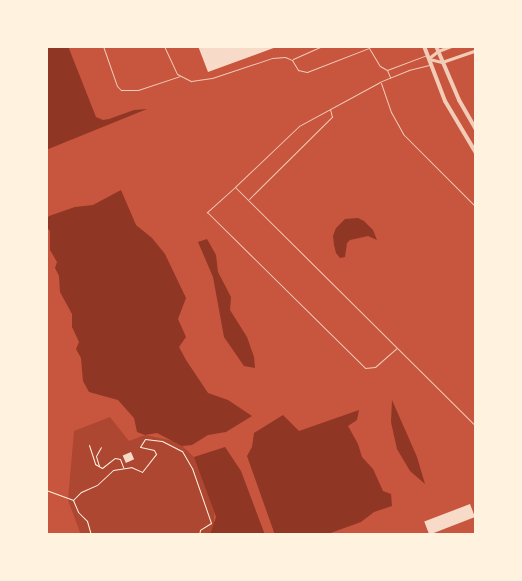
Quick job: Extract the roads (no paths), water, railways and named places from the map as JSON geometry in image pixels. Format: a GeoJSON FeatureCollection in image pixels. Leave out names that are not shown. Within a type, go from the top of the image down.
{"type":"FeatureCollection","features":[{"type":"Feature","properties":{"kind":"street"},"geometry":{"type":"LineString","coordinates":[[424,46],[445,101],[476,153]]}},
{"type":"Feature","properties":{"kind":"street"},"geometry":{"type":"LineString","coordinates":[[428,57],[437,48],[452,46]]}},
{"type":"Feature","properties":{"kind":"street"},"geometry":{"type":"LineString","coordinates":[[437,48],[476,130]]}},
{"type":"Feature","properties":{"kind":"street"},"geometry":{"type":"LineString","coordinates":[[428,57],[442,62],[476,50]]}},
{"type":"Feature","properties":{"kind":"lane"},"geometry":{"type":"LineString","coordinates":[[103,46],[117,86],[121,90],[138,90],[180,76]]}},
{"type":"Feature","properties":{"kind":"lane"},"geometry":{"type":"LineString","coordinates":[[164,46],[177,74],[191,82],[200,81],[264,60],[285,57],[292,60],[298,70],[307,72],[369,47],[380,66],[387,70],[390,78]]}},
{"type":"Feature","properties":{"kind":"lane"},"geometry":{"type":"LineString","coordinates":[[292,60],[322,46]]}},
{"type":"Feature","properties":{"kind":"lane"},"geometry":{"type":"LineString","coordinates":[[387,70],[428,57]]}},
{"type":"Feature","properties":{"kind":"lane"},"geometry":{"type":"LineString","coordinates":[[397,348],[376,367],[365,368],[207,212],[299,126],[380,82],[431,65]]}},
{"type":"Feature","properties":{"kind":"lane"},"geometry":{"type":"LineString","coordinates":[[380,82],[391,112],[403,134],[476,208]]}},
{"type":"Feature","properties":{"kind":"lane"},"geometry":{"type":"LineString","coordinates":[[248,200],[332,117],[330,109]]}},
{"type":"Feature","properties":{"kind":"lane"},"geometry":{"type":"LineString","coordinates":[[235,187],[476,426]]}}]}
